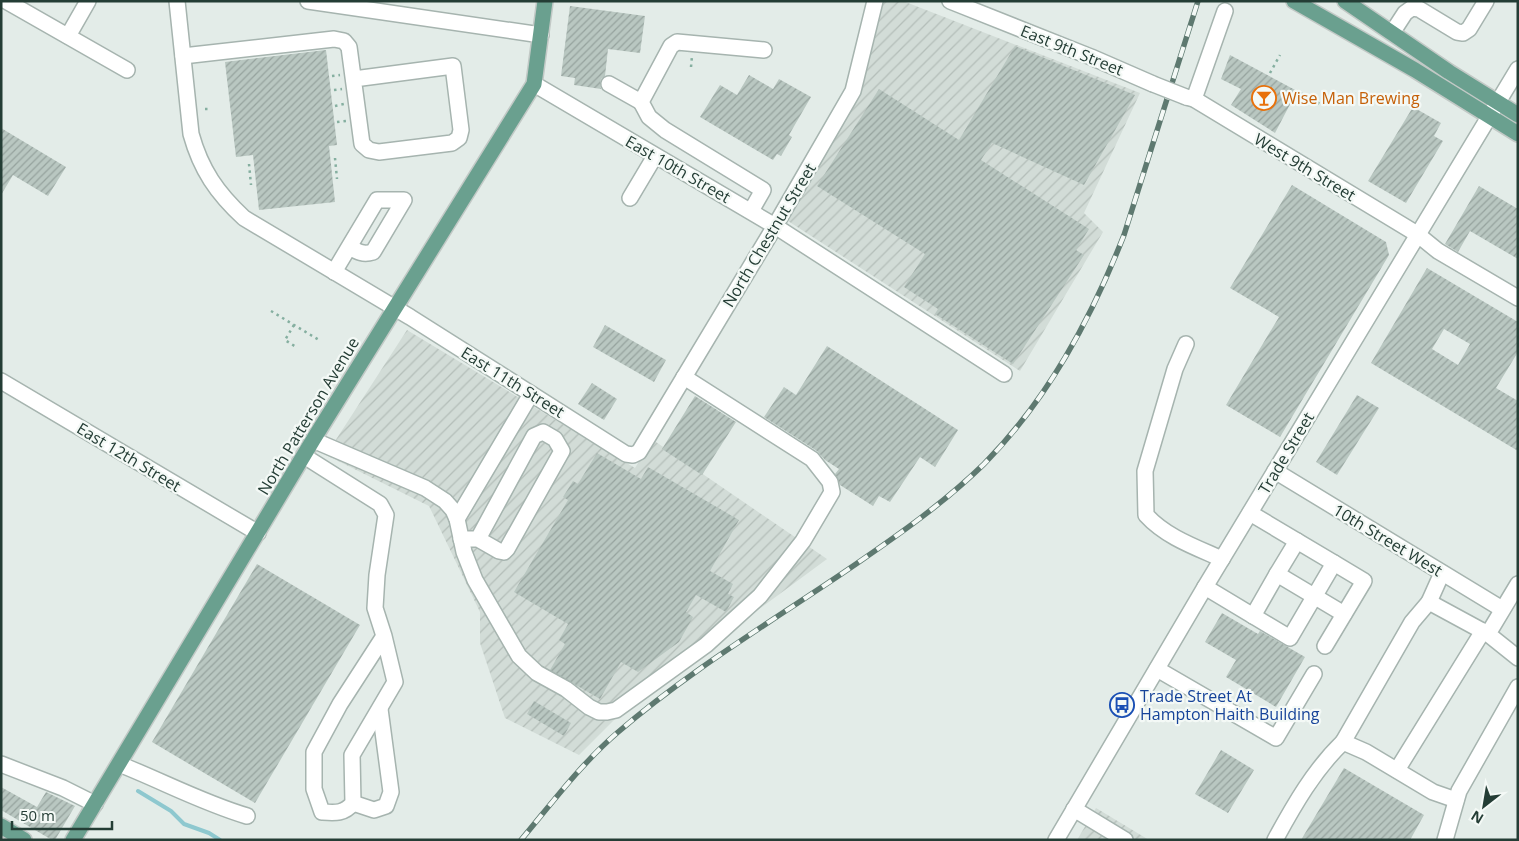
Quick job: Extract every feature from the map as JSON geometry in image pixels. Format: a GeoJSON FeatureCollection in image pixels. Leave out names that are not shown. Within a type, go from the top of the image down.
{"type":"FeatureCollection","features":[{"type":"Feature","properties":{"kind":"main road","name":"North Patterson Avenue"},"geometry":{"type":"LineString","coordinates":[[73,840],[313,440],[534,84],[545,1]]}},
{"type":"Feature","properties":{"kind":"main road"},"geometry":{"type":"LineString","coordinates":[[1294,1],[1415,70],[1518,134]]}},
{"type":"Feature","properties":{"kind":"main road"},"geometry":{"type":"LineString","coordinates":[[1345,1],[1518,115]]}},
{"type":"Feature","properties":{"kind":"main road"},"geometry":{"type":"LineString","coordinates":[[1,826],[24,840]]}},
{"type":"Feature","properties":{"kind":"street"},"geometry":{"type":"LineString","coordinates":[[6,1],[127,70]]}},
{"type":"Feature","properties":{"kind":"street"},"geometry":{"type":"LineString","coordinates":[[68,36],[88,1]]}},
{"type":"Feature","properties":{"kind":"street","name":"East 11th Street"},"geometry":{"type":"LineString","coordinates":[[177,1],[191,134],[196,154],[210,180],[226,201],[244,218],[410,317],[626,454],[633,455]]}},
{"type":"Feature","properties":{"kind":"street"},"geometry":{"type":"LineString","coordinates":[[308,1],[541,35]]}},
{"type":"Feature","properties":{"kind":"street","name":"North Chestnut Street"},"geometry":{"type":"LineString","coordinates":[[633,455],[638,452],[684,377],[775,226],[853,91],[875,1]]}},
{"type":"Feature","properties":{"kind":"street","name":"East 9th Street"},"geometry":{"type":"LineString","coordinates":[[950,1],[1190,98]]}},
{"type":"Feature","properties":{"kind":"street"},"geometry":{"type":"LineString","coordinates":[[1392,33],[1405,13],[1412,8],[1419,9],[1457,32],[1463,33],[1469,29],[1486,1]]}},
{"type":"Feature","properties":{"kind":"street"},"geometry":{"type":"LineString","coordinates":[[1190,98],[1225,11]]}},
{"type":"Feature","properties":{"kind":"street"},"geometry":{"type":"LineString","coordinates":[[183,56],[334,39],[344,41],[349,47],[362,144],[369,150],[379,152],[452,143],[458,138],[460,130],[453,66],[354,79]]}},
{"type":"Feature","properties":{"kind":"street"},"geometry":{"type":"LineString","coordinates":[[641,102],[670,46],[677,42],[764,50]]}},
{"type":"Feature","properties":{"kind":"street","name":"Trade Street"},"geometry":{"type":"LineString","coordinates":[[1056,840],[1205,587],[1518,69]]}},
{"type":"Feature","properties":{"kind":"street","name":"East 10th Street"},"geometry":{"type":"LineString","coordinates":[[534,84],[751,211],[1004,374]]}},
{"type":"Feature","properties":{"kind":"street"},"geometry":{"type":"LineString","coordinates":[[609,84],[641,102],[649,117],[665,130],[763,190],[751,211]]}},
{"type":"Feature","properties":{"kind":"street","name":"West 9th Street"},"geometry":{"type":"LineString","coordinates":[[1190,98],[1417,234],[1438,250],[1518,298]]}},
{"type":"Feature","properties":{"kind":"street"},"geometry":{"type":"LineString","coordinates":[[630,198],[665,130]]}},
{"type":"Feature","properties":{"kind":"street"},"geometry":{"type":"LineString","coordinates":[[334,272],[349,247]]}},
{"type":"Feature","properties":{"kind":"street"},"geometry":{"type":"LineString","coordinates":[[1186,344],[1175,369],[1145,472],[1146,515],[1156,526],[1168,534],[1222,559]]}},
{"type":"Feature","properties":{"kind":"street"},"geometry":{"type":"LineString","coordinates":[[313,440],[436,494],[453,510],[468,566],[474,580],[520,656],[537,673],[566,689],[589,708],[599,712],[607,712],[616,710],[698,651],[760,596],[803,541],[832,492],[830,482],[812,459],[684,377]]}},
{"type":"Feature","properties":{"kind":"street","name":"East 12th Street"},"geometry":{"type":"LineString","coordinates":[[1,381],[258,533]]}},
{"type":"Feature","properties":{"kind":"street"},"geometry":{"type":"LineString","coordinates":[[456,519],[531,394]]}},
{"type":"Feature","properties":{"kind":"street"},"geometry":{"type":"LineString","coordinates":[[461,539],[478,539],[499,552],[504,552],[507,549],[562,452],[556,439],[543,432],[534,436],[478,539]]}},
{"type":"Feature","properties":{"kind":"street"},"geometry":{"type":"LineString","coordinates":[[304,456],[380,504],[384,509],[386,515],[377,574],[375,608],[384,636],[395,682],[352,755],[353,804],[348,810],[341,813],[322,812],[314,789],[314,752],[340,704],[384,636]]}},
{"type":"Feature","properties":{"kind":"street","name":"10th Street West"},"geometry":{"type":"LineString","coordinates":[[1275,471],[1502,610]]}},
{"type":"Feature","properties":{"kind":"street"},"geometry":{"type":"LineString","coordinates":[[1250,512],[1364,581],[1326,646]]}},
{"type":"Feature","properties":{"kind":"street"},"geometry":{"type":"LineString","coordinates":[[1253,616],[1297,541]]}},
{"type":"Feature","properties":{"kind":"street"},"geometry":{"type":"LineString","coordinates":[[1205,587],[1290,638],[1334,563]]}},
{"type":"Feature","properties":{"kind":"street"},"geometry":{"type":"LineString","coordinates":[[1275,840],[1301,794],[1328,757],[1343,742],[1412,622],[1429,602],[1442,573]]}},
{"type":"Feature","properties":{"kind":"street"},"geometry":{"type":"LineString","coordinates":[[1277,574],[1344,614]]}},
{"type":"Feature","properties":{"kind":"street"},"geometry":{"type":"LineString","coordinates":[[1397,770],[1518,584]]}},
{"type":"Feature","properties":{"kind":"street"},"geometry":{"type":"LineString","coordinates":[[1429,602],[1485,633],[1518,658]]}},
{"type":"Feature","properties":{"kind":"street"},"geometry":{"type":"LineString","coordinates":[[1157,669],[1276,738],[1314,674]]}},
{"type":"Feature","properties":{"kind":"street"},"geometry":{"type":"LineString","coordinates":[[1445,840],[1459,791],[1518,687]]}},
{"type":"Feature","properties":{"kind":"street"},"geometry":{"type":"LineString","coordinates":[[353,804],[374,810],[386,806],[391,792],[380,709]]}},
{"type":"Feature","properties":{"kind":"street"},"geometry":{"type":"LineString","coordinates":[[1343,742],[1366,752],[1433,792],[1456,800]]}},
{"type":"Feature","properties":{"kind":"street"},"geometry":{"type":"LineString","coordinates":[[1,764],[63,788],[95,804]]}},
{"type":"Feature","properties":{"kind":"street"},"geometry":{"type":"LineString","coordinates":[[119,764],[219,808],[247,816]]}},
{"type":"Feature","properties":{"kind":"street"},"geometry":{"type":"LineString","coordinates":[[1074,809],[1125,840]]}},
{"type":"Feature","properties":{"kind":"path"},"geometry":{"type":"LineString","coordinates":[[1270,73],[1280,55]]}},
{"type":"Feature","properties":{"kind":"path"},"geometry":{"type":"LineString","coordinates":[[691,61],[691,67]]}},
{"type":"Feature","properties":{"kind":"path"},"geometry":{"type":"LineString","coordinates":[[1300,93],[1322,105]]}},
{"type":"Feature","properties":{"kind":"path"},"geometry":{"type":"LineString","coordinates":[[205,109],[212,108]]}},
{"type":"Feature","properties":{"kind":"path"},"geometry":{"type":"LineString","coordinates":[[335,158],[337,179]]}},
{"type":"Feature","properties":{"kind":"path"},"geometry":{"type":"LineString","coordinates":[[249,164],[251,185]]}},
{"type":"Feature","properties":{"kind":"path"},"geometry":{"type":"LineString","coordinates":[[271,311],[319,340]]}},
{"type":"Feature","properties":{"kind":"path"},"geometry":{"type":"LineString","coordinates":[[294,325],[285,340],[296,347]]}},
{"type":"Feature","properties":{"kind":"shaded area"},"geometry":{"type":"Polygon","coordinates":[[[884,1],[903,1],[1140,93],[1084,213],[1103,232],[1020,371],[788,221],[861,93],[884,1]]]}},
{"type":"Feature","properties":{"kind":"shaded area"},"geometry":{"type":"Polygon","coordinates":[[[407,330],[635,468],[653,440],[827,559],[627,707],[579,755],[505,718],[480,643],[480,612],[429,506],[326,455],[407,330]]]}},
{"type":"Feature","properties":{"kind":"shaded area"},"geometry":{"type":"Polygon","coordinates":[[[1096,808],[1149,840],[1077,840],[1096,808]]]}},
{"type":"Feature","properties":{"kind":"building"},"geometry":{"type":"Polygon","coordinates":[[[570,6],[645,16],[640,53],[608,49],[605,76],[601,79],[600,84],[601,89],[574,85],[575,78],[561,76],[570,6]]]}},
{"type":"Feature","properties":{"kind":"building"},"geometry":{"type":"Polygon","coordinates":[[[1015,46],[1135,95],[1084,185],[992,143],[981,160],[1089,229],[1076,250],[1084,255],[1013,364],[935,314],[938,309],[904,287],[925,254],[817,186],[879,89],[959,140],[1015,46]]]}},
{"type":"Feature","properties":{"kind":"building"},"geometry":{"type":"Polygon","coordinates":[[[326,50],[337,145],[329,146],[335,202],[259,210],[253,155],[236,157],[225,62],[326,50]]]}},
{"type":"Feature","properties":{"kind":"building","name":"Wise Man Brewing"},"geometry":{"type":"Polygon","coordinates":[[[1230,55],[1297,91],[1275,133],[1231,105],[1241,89],[1221,79],[1230,55]]]}},
{"type":"Feature","properties":{"kind":"building"},"geometry":{"type":"Polygon","coordinates":[[[749,75],[773,89],[779,79],[811,97],[789,135],[792,137],[781,156],[777,154],[773,160],[700,117],[720,85],[737,95],[749,75]]]}},
{"type":"Feature","properties":{"kind":"building"},"geometry":{"type":"Polygon","coordinates":[[[1413,107],[1441,123],[1434,136],[1443,141],[1406,203],[1368,181],[1413,107]]]}},
{"type":"Feature","properties":{"kind":"building"},"geometry":{"type":"Polygon","coordinates":[[[1,128],[66,167],[48,196],[13,175],[1,195],[1,128]]]}},
{"type":"Feature","properties":{"kind":"building"},"geometry":{"type":"Polygon","coordinates":[[[1292,185],[1386,242],[1389,255],[1280,437],[1226,405],[1279,317],[1230,288],[1292,185]]]}},
{"type":"Feature","properties":{"kind":"building"},"geometry":{"type":"Polygon","coordinates":[[[1479,186],[1518,209],[1518,259],[1470,231],[1458,252],[1445,244],[1479,186]]]}},
{"type":"Feature","properties":{"kind":"building"},"geometry":{"type":"Polygon","coordinates":[[[1427,268],[1518,322],[1518,352],[1496,388],[1518,401],[1518,451],[1371,363],[1427,268]],[[1444,329],[1432,349],[1458,365],[1470,344],[1444,329]]]}},
{"type":"Feature","properties":{"kind":"building"},"geometry":{"type":"Polygon","coordinates":[[[605,325],[666,360],[654,382],[593,347],[605,325]]]}},
{"type":"Feature","properties":{"kind":"building"},"geometry":{"type":"Polygon","coordinates":[[[827,346],[958,430],[935,467],[920,457],[890,502],[879,496],[873,506],[840,485],[835,474],[839,469],[825,460],[817,451],[764,417],[784,387],[796,395],[827,346]]]}},
{"type":"Feature","properties":{"kind":"building"},"geometry":{"type":"Polygon","coordinates":[[[592,383],[617,399],[604,420],[578,404],[592,383]]]}},
{"type":"Feature","properties":{"kind":"building"},"geometry":{"type":"Polygon","coordinates":[[[1357,395],[1379,408],[1337,475],[1316,462],[1357,395]]]}},
{"type":"Feature","properties":{"kind":"building"},"geometry":{"type":"Polygon","coordinates":[[[695,396],[736,422],[702,475],[662,449],[695,396]]]}},
{"type":"Feature","properties":{"kind":"building"},"geometry":{"type":"Polygon","coordinates":[[[597,453],[641,479],[648,467],[739,520],[710,571],[733,584],[728,594],[734,597],[726,612],[696,595],[686,612],[693,617],[679,642],[638,672],[621,662],[600,699],[550,670],[565,644],[559,640],[568,624],[514,592],[568,500],[563,497],[573,481],[578,484],[597,453]]]}},
{"type":"Feature","properties":{"kind":"building"},"geometry":{"type":"Polygon","coordinates":[[[257,564],[360,625],[255,803],[152,742],[257,564]]]}},
{"type":"Feature","properties":{"kind":"building"},"geometry":{"type":"Polygon","coordinates":[[[1222,613],[1258,634],[1260,631],[1305,657],[1276,707],[1226,677],[1236,660],[1205,642],[1222,613]]]}},
{"type":"Feature","properties":{"kind":"building"},"geometry":{"type":"Polygon","coordinates":[[[534,701],[571,723],[564,736],[527,714],[534,701]]]}},
{"type":"Feature","properties":{"kind":"building"},"geometry":{"type":"Polygon","coordinates":[[[1221,750],[1254,770],[1228,813],[1195,794],[1221,750]]]}},
{"type":"Feature","properties":{"kind":"building"},"geometry":{"type":"Polygon","coordinates":[[[1344,768],[1424,815],[1410,840],[1301,840],[1344,768]]]}},
{"type":"Feature","properties":{"kind":"building"},"geometry":{"type":"Polygon","coordinates":[[[1,787],[37,807],[46,792],[75,806],[55,840],[52,840],[1,810],[1,787]]]}},
{"type":"Feature","properties":{"kind":"waterway"},"geometry":{"type":"LineString","coordinates":[[138,791],[171,811],[184,824],[209,833],[220,840]]}},
{"type":"Feature","properties":{"kind":"railway"},"geometry":{"type":"LineString","coordinates":[[521,840],[567,784],[617,733],[674,687],[922,517],[984,464],[1028,413],[1066,357],[1097,297],[1124,235],[1198,1]]}},
{"type":"Feature","properties":{"kind":"place","name":"Wise Man Brewing"},"geometry":{"type":"Point","coordinates":[1264,98]}},
{"type":"Feature","properties":{"kind":"place","name":"Trade Street At Hampton Haith Building"},"geometry":{"type":"Point","coordinates":[1122,705]}}]}
